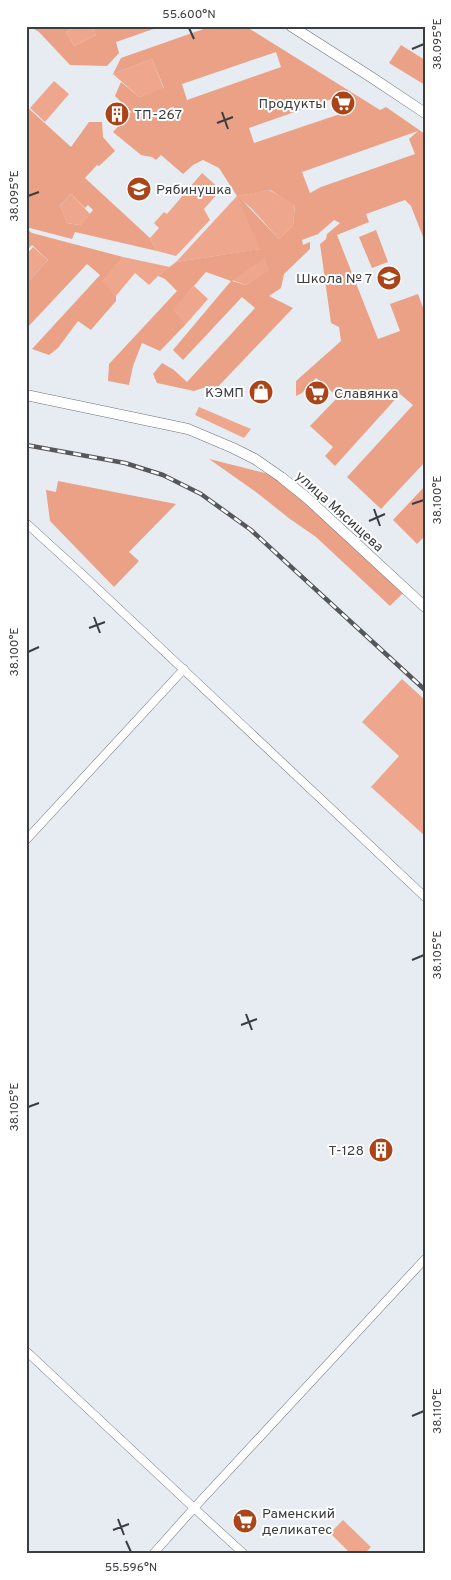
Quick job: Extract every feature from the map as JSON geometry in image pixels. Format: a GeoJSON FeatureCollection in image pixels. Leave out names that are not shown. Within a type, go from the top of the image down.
{"type":"FeatureCollection","features":[{"type":"Feature","properties":{"kind":"main road"},"geometry":{"type":"LineString","coordinates":[[291,26],[425,113]]}},
{"type":"Feature","properties":{"kind":"main road","name":"улица Мясищева"},"geometry":{"type":"LineString","coordinates":[[26,395],[188,429],[233,448],[274,472],[308,498],[425,607]]}},
{"type":"Feature","properties":{"kind":"street"},"geometry":{"type":"LineString","coordinates":[[26,523],[425,897]]}},
{"type":"Feature","properties":{"kind":"street"},"geometry":{"type":"LineString","coordinates":[[26,840],[184,670]]}},
{"type":"Feature","properties":{"kind":"street"},"geometry":{"type":"LineString","coordinates":[[154,1554],[194,1508],[425,1259]]}},
{"type":"Feature","properties":{"kind":"street"},"geometry":{"type":"LineString","coordinates":[[26,1350],[244,1554]]}},
{"type":"Feature","properties":{"kind":"shaded area"},"geometry":{"type":"Polygon","coordinates":[[[29,26],[77,26],[66,32],[74,46],[96,35],[92,26],[162,26],[116,42],[119,53],[107,66],[70,65],[39,32],[29,26]]]}},
{"type":"Feature","properties":{"kind":"shaded area"},"geometry":{"type":"Polygon","coordinates":[[[77,26],[92,26],[96,35],[74,46],[66,32],[77,26]]]}},
{"type":"Feature","properties":{"kind":"shaded area"},"geometry":{"type":"Polygon","coordinates":[[[212,26],[245,26],[380,110],[386,107],[425,134],[425,242],[411,206],[405,200],[366,214],[369,222],[337,235],[378,339],[400,331],[390,304],[418,294],[425,313],[425,462],[381,509],[347,477],[413,405],[400,394],[335,466],[325,456],[333,447],[310,426],[338,397],[316,378],[302,393],[296,396],[296,381],[341,341],[339,327],[331,323],[320,244],[326,239],[327,234],[340,223],[334,220],[318,234],[302,240],[303,245],[310,242],[310,249],[284,274],[281,288],[269,296],[293,308],[213,392],[203,388],[194,391],[157,383],[153,374],[162,363],[174,370],[187,382],[255,308],[242,297],[183,360],[173,350],[231,281],[206,272],[173,310],[186,324],[160,351],[142,343],[133,366],[129,385],[108,381],[109,364],[177,291],[165,279],[158,276],[176,262],[260,249],[237,196],[219,168],[203,160],[193,165],[183,174],[161,155],[156,160],[152,157],[141,155],[113,132],[131,112],[115,96],[121,82],[139,97],[164,88],[152,59],[113,74],[121,58],[212,26]],[[276,52],[182,84],[187,100],[281,67],[276,52]],[[343,95],[249,128],[254,143],[349,111],[343,95]],[[418,131],[302,172],[310,193],[321,187],[415,154],[409,139],[418,131]],[[270,190],[238,196],[279,239],[293,225],[295,205],[270,190]],[[264,258],[232,281],[246,285],[269,270],[264,258]]]}},
{"type":"Feature","properties":{"kind":"shaded area"},"geometry":{"type":"Polygon","coordinates":[[[401,45],[425,60],[425,85],[389,63],[401,45]]]}},
{"type":"Feature","properties":{"kind":"shaded area"},"geometry":{"type":"Polygon","coordinates":[[[152,59],[164,89],[139,97],[113,74],[152,59]]]}},
{"type":"Feature","properties":{"kind":"shaded area"},"geometry":{"type":"Polygon","coordinates":[[[54,81],[69,94],[45,122],[30,108],[54,81]]]}},
{"type":"Feature","properties":{"kind":"shaded area"},"geometry":{"type":"Polygon","coordinates":[[[26,106],[71,147],[89,122],[102,122],[103,137],[115,151],[99,166],[97,165],[85,178],[150,238],[157,251],[75,232],[72,239],[26,227],[26,106]],[[71,194],[60,205],[67,223],[80,225],[93,210],[88,205],[85,208],[71,194]]]}},
{"type":"Feature","properties":{"kind":"shaded area"},"geometry":{"type":"Polygon","coordinates":[[[202,173],[221,190],[204,209],[210,220],[176,256],[157,251],[150,238],[159,228],[154,223],[164,212],[167,214],[202,173]]]}},
{"type":"Feature","properties":{"kind":"shaded area"},"geometry":{"type":"Polygon","coordinates":[[[269,190],[295,204],[293,225],[279,239],[252,209],[238,197],[261,249],[176,262],[237,196],[269,190]]]}},
{"type":"Feature","properties":{"kind":"shaded area"},"geometry":{"type":"Polygon","coordinates":[[[71,194],[90,214],[80,225],[67,223],[60,205],[71,194]]]}},
{"type":"Feature","properties":{"kind":"shaded area"},"geometry":{"type":"Polygon","coordinates":[[[26,228],[32,233],[123,257],[102,281],[116,296],[116,301],[91,330],[78,321],[58,348],[49,355],[32,349],[100,275],[87,264],[26,329],[26,284],[48,260],[32,245],[26,251],[26,228]]]}},
{"type":"Feature","properties":{"kind":"shaded area"},"geometry":{"type":"Polygon","coordinates":[[[376,230],[388,262],[372,268],[359,237],[376,230]]]}},
{"type":"Feature","properties":{"kind":"shaded area"},"geometry":{"type":"Polygon","coordinates":[[[33,247],[48,260],[26,284],[26,255],[33,247]]]}},
{"type":"Feature","properties":{"kind":"shaded area"},"geometry":{"type":"Polygon","coordinates":[[[123,257],[170,267],[149,285],[135,273],[116,296],[101,281],[123,257]]]}},
{"type":"Feature","properties":{"kind":"shaded area"},"geometry":{"type":"Polygon","coordinates":[[[264,257],[270,270],[246,285],[232,280],[264,257]]]}},
{"type":"Feature","properties":{"kind":"shaded area"},"geometry":{"type":"Polygon","coordinates":[[[194,286],[208,299],[186,324],[172,310],[194,286]]]}},
{"type":"Feature","properties":{"kind":"shaded area"},"geometry":{"type":"Polygon","coordinates":[[[199,407],[251,429],[244,438],[195,415],[199,407]]]}},
{"type":"Feature","properties":{"kind":"shaded area"},"geometry":{"type":"Polygon","coordinates":[[[209,459],[281,477],[406,590],[390,606],[316,537],[209,459]]]}},
{"type":"Feature","properties":{"kind":"shaded area"},"geometry":{"type":"Polygon","coordinates":[[[58,481],[176,504],[129,552],[139,561],[114,587],[50,521],[46,490],[56,492],[58,481]]]}},
{"type":"Feature","properties":{"kind":"shaded area"},"geometry":{"type":"Polygon","coordinates":[[[425,486],[425,536],[417,544],[393,520],[425,486]]]}},
{"type":"Feature","properties":{"kind":"shaded area"},"geometry":{"type":"Polygon","coordinates":[[[402,679],[425,700],[425,836],[371,787],[399,756],[362,722],[402,679]]]}},
{"type":"Feature","properties":{"kind":"shaded area"},"geometry":{"type":"Polygon","coordinates":[[[343,1520],[371,1547],[364,1554],[351,1554],[330,1533],[343,1520]]]}},
{"type":"Feature","properties":{"kind":"railway"},"geometry":{"type":"LineString","coordinates":[[26,445],[125,463],[163,475],[201,494],[251,530],[425,690]]}},
{"type":"Feature","properties":{"kind":"place","name":"Продукты"},"geometry":{"type":"Point","coordinates":[343,103]}},
{"type":"Feature","properties":{"kind":"place","name":"ТП-267"},"geometry":{"type":"Point","coordinates":[117,114]}},
{"type":"Feature","properties":{"kind":"place","name":"Рябинушка"},"geometry":{"type":"Point","coordinates":[139,189]}},
{"type":"Feature","properties":{"kind":"place","name":"Школа № 7"},"geometry":{"type":"Point","coordinates":[389,278]}},
{"type":"Feature","properties":{"kind":"place","name":"КЭМП"},"geometry":{"type":"Point","coordinates":[261,392]}},
{"type":"Feature","properties":{"kind":"place","name":"Славянка"},"geometry":{"type":"Point","coordinates":[317,393]}},
{"type":"Feature","properties":{"kind":"place","name":"Т-128"},"geometry":{"type":"Point","coordinates":[381,1150]}},
{"type":"Feature","properties":{"kind":"place","name":"Раменский деликатес"},"geometry":{"type":"Point","coordinates":[245,1521]}}]}
